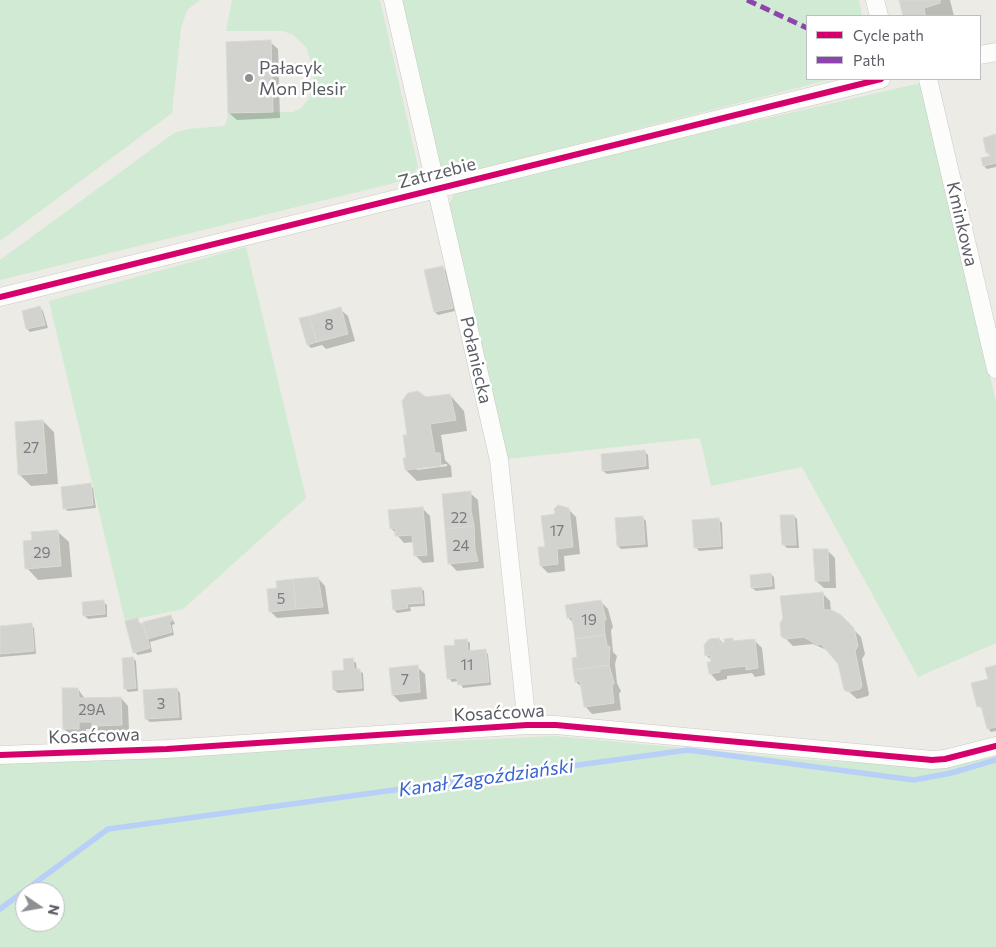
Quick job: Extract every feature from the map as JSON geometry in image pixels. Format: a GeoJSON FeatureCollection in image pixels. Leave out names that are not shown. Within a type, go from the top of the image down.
{"type":"FeatureCollection","features":[{"type":"Feature","properties":{"kind":"street","name":"Połaniecka"},"geometry":{"type":"LineString","coordinates":[[393,0],[435,189],[499,460],[527,725]]}},
{"type":"Feature","properties":{"kind":"street"},"geometry":{"type":"LineString","coordinates":[[875,0],[879,15]]}},
{"type":"Feature","properties":{"kind":"street"},"geometry":{"type":"LineString","coordinates":[[981,55],[996,52]]}},
{"type":"Feature","properties":{"kind":"street","name":"Zatrzebie"},"geometry":{"type":"LineString","coordinates":[[0,298],[877,80]]}},
{"type":"Feature","properties":{"kind":"street","name":"Kminkowa"},"geometry":{"type":"LineString","coordinates":[[928,80],[996,369]]}},
{"type":"Feature","properties":{"kind":"street","name":"Kosaćcowa"},"geometry":{"type":"LineString","coordinates":[[0,755],[167,749],[527,725],[556,725],[932,760],[945,759],[996,746]]}},
{"type":"Feature","properties":{"kind":"green space"},"geometry":{"type":"Polygon","coordinates":[[[0,0],[200,0],[187,10],[181,28],[172,113],[0,241],[0,0]]]}},
{"type":"Feature","properties":{"kind":"green space"},"geometry":{"type":"Polygon","coordinates":[[[232,0],[380,0],[418,167],[410,179],[0,280],[0,260],[174,133],[188,129],[223,126],[226,124],[228,113],[293,112],[301,108],[309,98],[313,87],[313,68],[306,47],[293,35],[283,31],[226,31],[232,0]]]}},
{"type":"Feature","properties":{"kind":"green space"},"geometry":{"type":"Polygon","coordinates":[[[400,0],[859,0],[862,15],[806,15],[806,80],[828,80],[442,179],[400,0]]]}},
{"type":"Feature","properties":{"kind":"green space"},"geometry":{"type":"Polygon","coordinates":[[[921,83],[996,402],[996,643],[918,677],[802,467],[711,486],[700,438],[506,459],[447,208],[457,189],[921,83]]]}},
{"type":"Feature","properties":{"kind":"green space"},"geometry":{"type":"Polygon","coordinates":[[[246,247],[306,498],[183,609],[125,621],[49,301],[246,247]]]}},
{"type":"Feature","properties":{"kind":"green space"},"geometry":{"type":"Polygon","coordinates":[[[554,736],[812,760],[936,766],[996,750],[996,947],[0,947],[0,760],[128,757],[554,736]]]}},
{"type":"Feature","properties":{"kind":"building"},"geometry":{"type":"Polygon","coordinates":[[[899,0],[940,0],[940,3],[924,8],[925,15],[903,15],[899,0]]]}},
{"type":"Feature","properties":{"kind":"building","name":"Pałacyk Mon Plesir"},"geometry":{"type":"Polygon","coordinates":[[[271,40],[273,112],[228,113],[226,42],[271,40]]]}},
{"type":"Feature","properties":{"kind":"building"},"geometry":{"type":"Polygon","coordinates":[[[996,134],[996,163],[983,166],[981,158],[990,156],[989,152],[986,153],[983,138],[996,134]]]}},
{"type":"Feature","properties":{"kind":"building"},"geometry":{"type":"Polygon","coordinates":[[[443,266],[453,308],[434,312],[424,270],[443,266]]]}},
{"type":"Feature","properties":{"kind":"building"},"geometry":{"type":"Polygon","coordinates":[[[40,306],[45,325],[26,329],[22,311],[40,306]]]}},
{"type":"Feature","properties":{"kind":"building"},"geometry":{"type":"Polygon","coordinates":[[[341,307],[348,334],[317,342],[309,316],[341,307]]]}},
{"type":"Feature","properties":{"kind":"building"},"geometry":{"type":"Polygon","coordinates":[[[309,316],[317,342],[307,345],[299,318],[309,316]]]}},
{"type":"Feature","properties":{"kind":"building"},"geometry":{"type":"Polygon","coordinates":[[[418,391],[426,397],[450,394],[456,420],[430,424],[435,453],[440,453],[441,466],[405,470],[403,458],[406,458],[403,435],[407,435],[402,401],[408,393],[418,391]]]}},
{"type":"Feature","properties":{"kind":"building"},"geometry":{"type":"Polygon","coordinates":[[[43,420],[47,473],[18,475],[15,422],[43,420]]]}},
{"type":"Feature","properties":{"kind":"building"},"geometry":{"type":"Polygon","coordinates":[[[645,450],[646,466],[602,471],[601,454],[645,450]]]}},
{"type":"Feature","properties":{"kind":"building"},"geometry":{"type":"Polygon","coordinates":[[[91,483],[93,505],[63,509],[61,487],[91,483]]]}},
{"type":"Feature","properties":{"kind":"building"},"geometry":{"type":"Polygon","coordinates":[[[471,491],[471,510],[474,526],[445,529],[442,494],[471,491]]]}},
{"type":"Feature","properties":{"kind":"building"},"geometry":{"type":"Polygon","coordinates":[[[558,505],[569,508],[573,547],[557,549],[558,564],[540,566],[538,547],[545,547],[541,516],[555,514],[554,509],[558,505]]]}},
{"type":"Feature","properties":{"kind":"building"},"geometry":{"type":"Polygon","coordinates":[[[423,507],[427,555],[414,556],[412,535],[395,536],[395,528],[390,529],[388,510],[423,507]]]}},
{"type":"Feature","properties":{"kind":"building"},"geometry":{"type":"Polygon","coordinates":[[[780,515],[794,515],[796,545],[782,545],[780,515]]]}},
{"type":"Feature","properties":{"kind":"building"},"geometry":{"type":"Polygon","coordinates":[[[643,516],[645,544],[617,546],[615,518],[643,516]]]}},
{"type":"Feature","properties":{"kind":"building"},"geometry":{"type":"Polygon","coordinates":[[[719,518],[721,546],[694,548],[692,520],[719,518]]]}},
{"type":"Feature","properties":{"kind":"building"},"geometry":{"type":"Polygon","coordinates":[[[474,526],[475,550],[478,561],[448,564],[445,529],[474,526]]]}},
{"type":"Feature","properties":{"kind":"building"},"geometry":{"type":"Polygon","coordinates":[[[58,530],[61,566],[25,569],[23,541],[32,540],[31,532],[58,530]]]}},
{"type":"Feature","properties":{"kind":"building"},"geometry":{"type":"Polygon","coordinates":[[[813,549],[828,549],[829,581],[815,581],[813,549]]]}},
{"type":"Feature","properties":{"kind":"building"},"geometry":{"type":"Polygon","coordinates":[[[771,573],[772,586],[751,588],[750,575],[771,573]]]}},
{"type":"Feature","properties":{"kind":"building"},"geometry":{"type":"Polygon","coordinates":[[[318,577],[323,607],[296,609],[293,579],[318,577]]]}},
{"type":"Feature","properties":{"kind":"building"},"geometry":{"type":"Polygon","coordinates":[[[293,579],[296,609],[269,612],[267,589],[277,588],[276,581],[293,579]]]}},
{"type":"Feature","properties":{"kind":"building"},"geometry":{"type":"Polygon","coordinates":[[[421,587],[423,603],[407,604],[408,608],[393,610],[391,590],[421,587]]]}},
{"type":"Feature","properties":{"kind":"building"},"geometry":{"type":"Polygon","coordinates":[[[823,592],[824,610],[832,610],[841,615],[854,628],[858,646],[855,651],[862,686],[860,689],[848,692],[844,690],[838,664],[821,644],[817,645],[804,637],[785,639],[781,636],[780,623],[783,619],[780,596],[823,592]]]}},
{"type":"Feature","properties":{"kind":"building"},"geometry":{"type":"Polygon","coordinates":[[[104,600],[105,614],[83,616],[82,602],[104,600]]]}},
{"type":"Feature","properties":{"kind":"building"},"geometry":{"type":"Polygon","coordinates":[[[601,600],[606,619],[604,622],[605,635],[575,639],[572,617],[567,618],[565,605],[601,600]]]}},
{"type":"Feature","properties":{"kind":"building"},"geometry":{"type":"Polygon","coordinates":[[[171,615],[172,621],[169,621],[172,632],[147,639],[143,622],[171,615]]]}},
{"type":"Feature","properties":{"kind":"building"},"geometry":{"type":"Polygon","coordinates":[[[138,618],[139,624],[143,623],[150,648],[133,653],[125,621],[138,618]]]}},
{"type":"Feature","properties":{"kind":"building"},"geometry":{"type":"Polygon","coordinates":[[[32,623],[34,651],[0,654],[0,626],[32,623]]]}},
{"type":"Feature","properties":{"kind":"building"},"geometry":{"type":"Polygon","coordinates":[[[605,635],[607,645],[610,647],[609,665],[573,670],[572,658],[577,657],[575,639],[605,635]]]}},
{"type":"Feature","properties":{"kind":"building"},"geometry":{"type":"Polygon","coordinates":[[[719,638],[720,643],[725,642],[724,639],[733,638],[733,641],[755,639],[758,668],[746,670],[746,666],[720,669],[720,672],[709,674],[707,662],[711,662],[710,655],[705,656],[704,645],[709,639],[719,638]]]}},
{"type":"Feature","properties":{"kind":"building"},"geometry":{"type":"Polygon","coordinates":[[[467,639],[468,651],[486,649],[489,682],[458,685],[457,678],[447,679],[444,646],[455,645],[454,640],[467,639]]]}},
{"type":"Feature","properties":{"kind":"building"},"geometry":{"type":"Polygon","coordinates":[[[133,657],[136,688],[124,689],[122,658],[133,657]]]}},
{"type":"Feature","properties":{"kind":"building"},"geometry":{"type":"Polygon","coordinates":[[[353,658],[354,669],[360,669],[362,688],[333,690],[332,671],[344,670],[343,659],[353,658]]]}},
{"type":"Feature","properties":{"kind":"building"},"geometry":{"type":"Polygon","coordinates":[[[418,665],[420,692],[392,695],[389,668],[418,665]]]}},
{"type":"Feature","properties":{"kind":"building"},"geometry":{"type":"Polygon","coordinates":[[[609,665],[614,683],[612,686],[614,703],[584,707],[580,681],[575,682],[573,670],[609,665]]]}},
{"type":"Feature","properties":{"kind":"building"},"geometry":{"type":"Polygon","coordinates":[[[996,665],[996,727],[987,729],[981,706],[977,707],[971,683],[988,679],[985,668],[996,665]]]}},
{"type":"Feature","properties":{"kind":"building"},"geometry":{"type":"Polygon","coordinates":[[[62,688],[78,688],[79,698],[121,697],[122,725],[92,726],[92,722],[79,722],[79,729],[63,729],[62,688]]]}},
{"type":"Feature","properties":{"kind":"building"},"geometry":{"type":"Polygon","coordinates":[[[177,688],[179,717],[145,719],[143,690],[177,688]]]}},
{"type":"Feature","properties":{"kind":"waterway","name":"Kanał Zagoździański"},"geometry":{"type":"LineString","coordinates":[[0,909],[108,829],[688,750],[914,780],[951,773],[996,760]]}},
{"type":"Feature","properties":{"kind":"marked path"},"geometry":{"type":"LineString","coordinates":[[747,0],[806,28]]}},
{"type":"Feature","properties":{"kind":"cycle path"},"geometry":{"type":"LineString","coordinates":[[0,297],[877,80]]}},
{"type":"Feature","properties":{"kind":"cycle path"},"geometry":{"type":"LineString","coordinates":[[0,755],[167,749],[527,725],[556,725],[932,760],[945,759],[996,746]]}},
{"type":"Feature","properties":{"kind":"place","name":"Pałacyk Mon Plesir"},"geometry":{"type":"Point","coordinates":[249,78]}}]}
